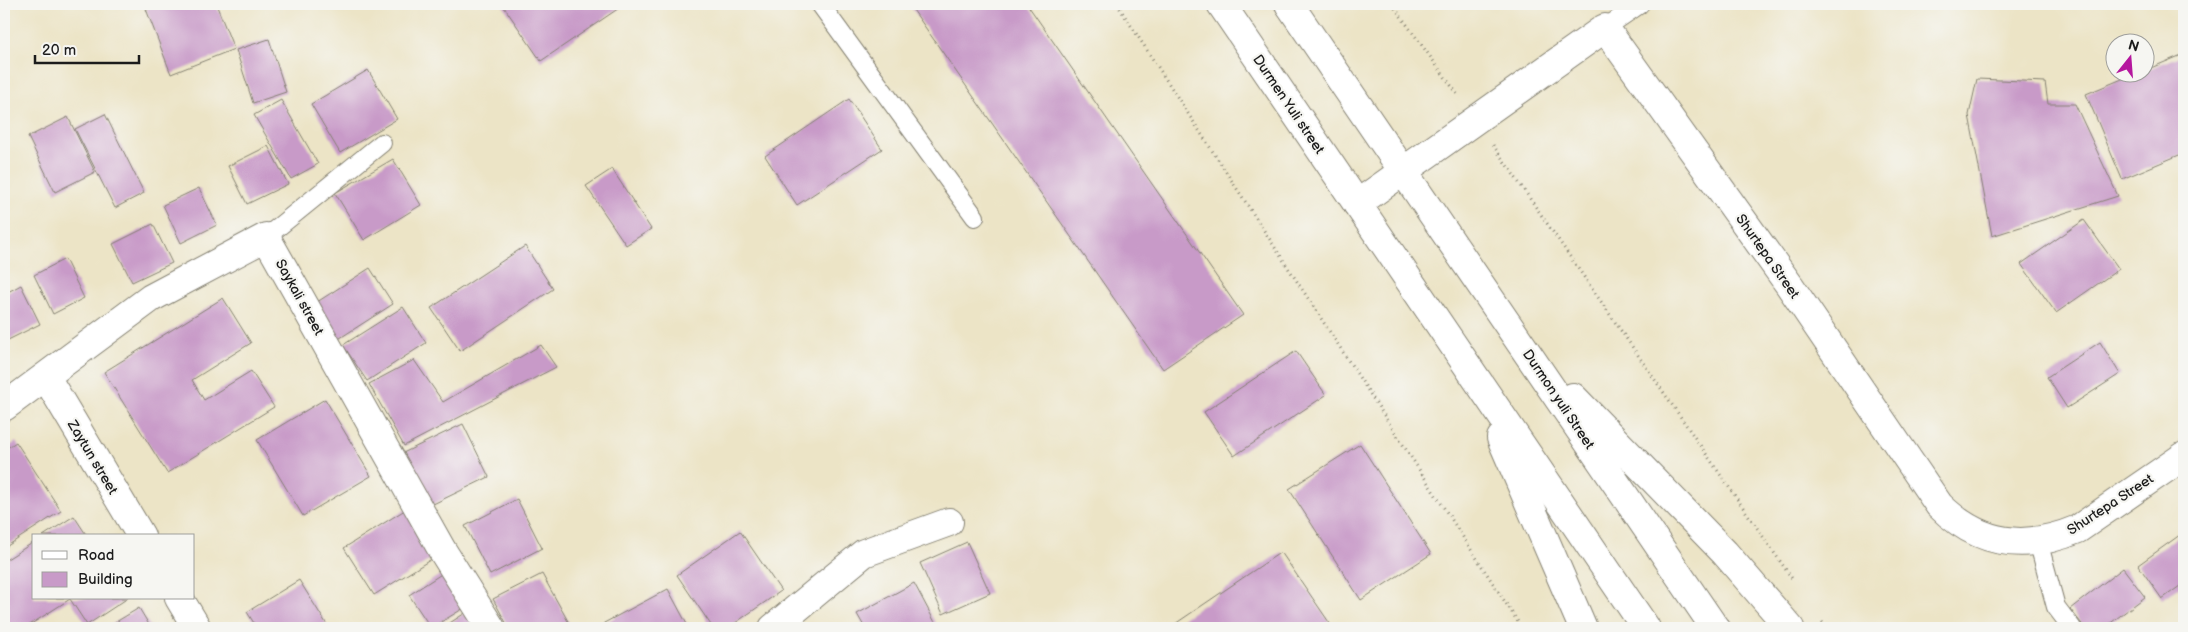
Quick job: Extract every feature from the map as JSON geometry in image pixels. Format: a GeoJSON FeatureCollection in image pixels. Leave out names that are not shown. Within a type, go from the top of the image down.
{"type":"FeatureCollection","features":[{"type":"Feature","properties":{"kind":"street","name":"Durmen Yuli street"},"geometry":{"type":"LineString","coordinates":[[1220,4],[1357,204]]}},
{"type":"Feature","properties":{"kind":"street"},"geometry":{"type":"LineString","coordinates":[[1289,4],[1402,170]]}},
{"type":"Feature","properties":{"kind":"street"},"geometry":{"type":"LineString","coordinates":[[1605,28],[1402,170],[1357,204],[1646,628]]}},
{"type":"Feature","properties":{"kind":"street","name":"Shurtepa Street"},"geometry":{"type":"LineString","coordinates":[[1605,28],[1790,286],[1939,505],[1967,529],[1983,535],[2018,543],[2058,537],[2078,528],[2184,456]]}},
{"type":"Feature","properties":{"kind":"street","name":"Durmon yuli Street"},"geometry":{"type":"LineString","coordinates":[[1402,170],[1715,628]]}},
{"type":"Feature","properties":{"kind":"street"},"geometry":{"type":"LineString","coordinates":[[4,407],[46,378],[151,298],[266,236]]}},
{"type":"Feature","properties":{"kind":"street","name":"Saykali street"},"geometry":{"type":"LineString","coordinates":[[266,236],[442,550],[491,628]]}},
{"type":"Feature","properties":{"kind":"street"},"geometry":{"type":"LineString","coordinates":[[1522,344],[1726,553],[1790,628]]}},
{"type":"Feature","properties":{"kind":"street"},"geometry":{"type":"LineString","coordinates":[[1475,377],[1583,628]]}},
{"type":"Feature","properties":{"kind":"street","name":"Zaytun street"},"geometry":{"type":"LineString","coordinates":[[46,378],[140,534]]}},
{"type":"Feature","properties":{"kind":"street"},"geometry":{"type":"LineString","coordinates":[[773,628],[864,553],[949,522]]}},
{"type":"Feature","properties":{"kind":"street"},"geometry":{"type":"LineString","coordinates":[[179,600],[197,628]]}},
{"type":"Feature","properties":{"kind":"lane"},"geometry":{"type":"LineString","coordinates":[[820,4],[974,217]]}},
{"type":"Feature","properties":{"kind":"lane"},"geometry":{"type":"LineString","coordinates":[[1605,28],[1640,4]]}},
{"type":"Feature","properties":{"kind":"lane"},"geometry":{"type":"LineString","coordinates":[[266,236],[382,143]]}},
{"type":"Feature","properties":{"kind":"lane"},"geometry":{"type":"LineString","coordinates":[[2038,541],[2056,607],[2072,628]]}},
{"type":"Feature","properties":{"kind":"path"},"geometry":{"type":"LineString","coordinates":[[1117,4],[1522,628]]}},
{"type":"Feature","properties":{"kind":"path"},"geometry":{"type":"LineString","coordinates":[[1392,4],[1475,119],[1798,587]]}},
{"type":"Feature","properties":{"kind":"path"},"geometry":{"type":"LineString","coordinates":[[1821,620],[1827,628]]}},
{"type":"Feature","properties":{"kind":"building"},"geometry":{"type":"Polygon","coordinates":[[[161,4],[216,4],[234,49],[171,74],[146,9],[161,4]]]}},
{"type":"Feature","properties":{"kind":"building"},"geometry":{"type":"Polygon","coordinates":[[[502,4],[625,4],[541,61],[502,4]]]}},
{"type":"Feature","properties":{"kind":"building"},"geometry":{"type":"Polygon","coordinates":[[[909,4],[1027,4],[1243,315],[1163,369],[909,4]]]}},
{"type":"Feature","properties":{"kind":"building"},"geometry":{"type":"Polygon","coordinates":[[[269,39],[286,92],[253,103],[236,50],[269,39]]]}},
{"type":"Feature","properties":{"kind":"building"},"geometry":{"type":"Polygon","coordinates":[[[2184,54],[2184,153],[2122,179],[2086,94],[2115,82],[2156,82],[2156,66],[2184,54]]]}},
{"type":"Feature","properties":{"kind":"building"},"geometry":{"type":"Polygon","coordinates":[[[368,70],[397,119],[340,153],[311,104],[368,70]]]}},
{"type":"Feature","properties":{"kind":"building"},"geometry":{"type":"Polygon","coordinates":[[[1977,79],[2045,82],[2048,104],[2075,104],[2118,196],[1992,236],[1969,115],[1977,79]]]}},
{"type":"Feature","properties":{"kind":"building"},"geometry":{"type":"Polygon","coordinates":[[[849,99],[882,149],[797,205],[765,156],[849,99]]]}},
{"type":"Feature","properties":{"kind":"building"},"geometry":{"type":"Polygon","coordinates":[[[281,100],[318,164],[291,179],[254,115],[281,100]]]}},
{"type":"Feature","properties":{"kind":"building"},"geometry":{"type":"Polygon","coordinates":[[[105,114],[144,193],[115,208],[75,129],[105,114]]]}},
{"type":"Feature","properties":{"kind":"building"},"geometry":{"type":"Polygon","coordinates":[[[68,117],[95,172],[55,192],[28,137],[68,117]]]}},
{"type":"Feature","properties":{"kind":"building"},"geometry":{"type":"Polygon","coordinates":[[[268,146],[288,184],[247,204],[228,166],[268,146]]]}},
{"type":"Feature","properties":{"kind":"building"},"geometry":{"type":"Polygon","coordinates":[[[393,159],[421,205],[364,240],[335,193],[393,159]]]}},
{"type":"Feature","properties":{"kind":"building"},"geometry":{"type":"Polygon","coordinates":[[[612,169],[651,229],[626,245],[586,186],[612,169]]]}},
{"type":"Feature","properties":{"kind":"building"},"geometry":{"type":"Polygon","coordinates":[[[199,188],[217,225],[181,243],[163,205],[199,188]]]}},
{"type":"Feature","properties":{"kind":"building"},"geometry":{"type":"Polygon","coordinates":[[[2084,220],[2119,269],[2056,313],[2021,264],[2084,220]]]}},
{"type":"Feature","properties":{"kind":"building"},"geometry":{"type":"Polygon","coordinates":[[[153,224],[172,263],[132,282],[113,244],[153,224]]]}},
{"type":"Feature","properties":{"kind":"building"},"geometry":{"type":"Polygon","coordinates":[[[525,246],[553,289],[460,351],[431,308],[525,246]]]}},
{"type":"Feature","properties":{"kind":"building"},"geometry":{"type":"Polygon","coordinates":[[[65,259],[84,298],[53,314],[34,275],[65,259]]]}},
{"type":"Feature","properties":{"kind":"building"},"geometry":{"type":"Polygon","coordinates":[[[370,268],[393,304],[337,340],[314,304],[370,268]]]}},
{"type":"Feature","properties":{"kind":"building"},"geometry":{"type":"Polygon","coordinates":[[[21,285],[40,324],[4,342],[4,294],[21,285]]]}},
{"type":"Feature","properties":{"kind":"building"},"geometry":{"type":"Polygon","coordinates":[[[223,298],[251,343],[192,380],[204,400],[251,371],[274,407],[167,473],[104,372],[223,298]]]}},
{"type":"Feature","properties":{"kind":"building"},"geometry":{"type":"Polygon","coordinates":[[[403,307],[426,343],[367,381],[343,345],[403,307]]]}},
{"type":"Feature","properties":{"kind":"building"},"geometry":{"type":"Polygon","coordinates":[[[2100,342],[2120,374],[2067,408],[2047,377],[2100,342]]]}},
{"type":"Feature","properties":{"kind":"building"},"geometry":{"type":"Polygon","coordinates":[[[541,345],[556,367],[404,446],[369,384],[414,360],[443,402],[541,345]]]}},
{"type":"Feature","properties":{"kind":"building"},"geometry":{"type":"Polygon","coordinates":[[[1296,351],[1326,395],[1234,456],[1204,412],[1296,351]]]}},
{"type":"Feature","properties":{"kind":"building"},"geometry":{"type":"Polygon","coordinates":[[[325,399],[371,476],[303,516],[257,440],[325,399]]]}},
{"type":"Feature","properties":{"kind":"building"},"geometry":{"type":"Polygon","coordinates":[[[463,424],[489,477],[429,506],[403,453],[463,424]]]}},
{"type":"Feature","properties":{"kind":"building"},"geometry":{"type":"Polygon","coordinates":[[[16,442],[61,511],[4,548],[4,450],[16,442]]]}},
{"type":"Feature","properties":{"kind":"building"},"geometry":{"type":"Polygon","coordinates":[[[1360,444],[1431,554],[1361,600],[1289,489],[1360,444]]]}},
{"type":"Feature","properties":{"kind":"building"},"geometry":{"type":"Polygon","coordinates":[[[517,499],[542,548],[490,575],[465,526],[517,499]]]}},
{"type":"Feature","properties":{"kind":"building"},"geometry":{"type":"Polygon","coordinates":[[[408,508],[438,555],[374,595],[344,548],[408,508]]]}},
{"type":"Feature","properties":{"kind":"building"},"geometry":{"type":"Polygon","coordinates":[[[74,516],[86,534],[46,534],[74,516]]]}},
{"type":"Feature","properties":{"kind":"building"},"geometry":{"type":"Polygon","coordinates":[[[740,531],[781,591],[728,628],[713,628],[677,575],[740,531]]]}},
{"type":"Feature","properties":{"kind":"building"},"geometry":{"type":"Polygon","coordinates":[[[2184,532],[2184,583],[2162,599],[2138,565],[2184,532]]]}},
{"type":"Feature","properties":{"kind":"building"},"geometry":{"type":"Polygon","coordinates":[[[967,542],[990,593],[943,614],[920,563],[967,542]]]}},
{"type":"Feature","properties":{"kind":"building"},"geometry":{"type":"Polygon","coordinates":[[[32,543],[32,600],[68,600],[25,628],[10,628],[4,619],[4,561],[32,543]]]}},
{"type":"Feature","properties":{"kind":"building"},"geometry":{"type":"Polygon","coordinates":[[[1281,552],[1333,628],[1169,628],[1281,552]]]}},
{"type":"Feature","properties":{"kind":"building"},"geometry":{"type":"Polygon","coordinates":[[[2123,568],[2145,597],[2104,628],[2085,628],[2070,609],[2123,568]]]}},
{"type":"Feature","properties":{"kind":"building"},"geometry":{"type":"Polygon","coordinates":[[[446,571],[469,605],[431,628],[409,595],[446,571]]]}},
{"type":"Feature","properties":{"kind":"building"},"geometry":{"type":"Polygon","coordinates":[[[542,574],[569,623],[558,628],[509,628],[493,599],[542,574]]]}},
{"type":"Feature","properties":{"kind":"building"},"geometry":{"type":"Polygon","coordinates":[[[299,580],[329,628],[257,628],[247,612],[299,580]]]}},
{"type":"Feature","properties":{"kind":"building"},"geometry":{"type":"Polygon","coordinates":[[[914,583],[938,628],[865,628],[857,614],[914,583]]]}},
{"type":"Feature","properties":{"kind":"building"},"geometry":{"type":"Polygon","coordinates":[[[668,589],[689,628],[607,628],[604,623],[668,589]]]}},
{"type":"Feature","properties":{"kind":"building"},"geometry":{"type":"Polygon","coordinates":[[[71,600],[125,600],[87,625],[71,600]]]}},
{"type":"Feature","properties":{"kind":"building"},"geometry":{"type":"Polygon","coordinates":[[[139,608],[151,628],[106,628],[139,608]]]}},
{"type":"Feature","properties":{"kind":"building"},"geometry":{"type":"Polygon","coordinates":[[[473,608],[487,628],[442,628],[473,608]]]}}]}
